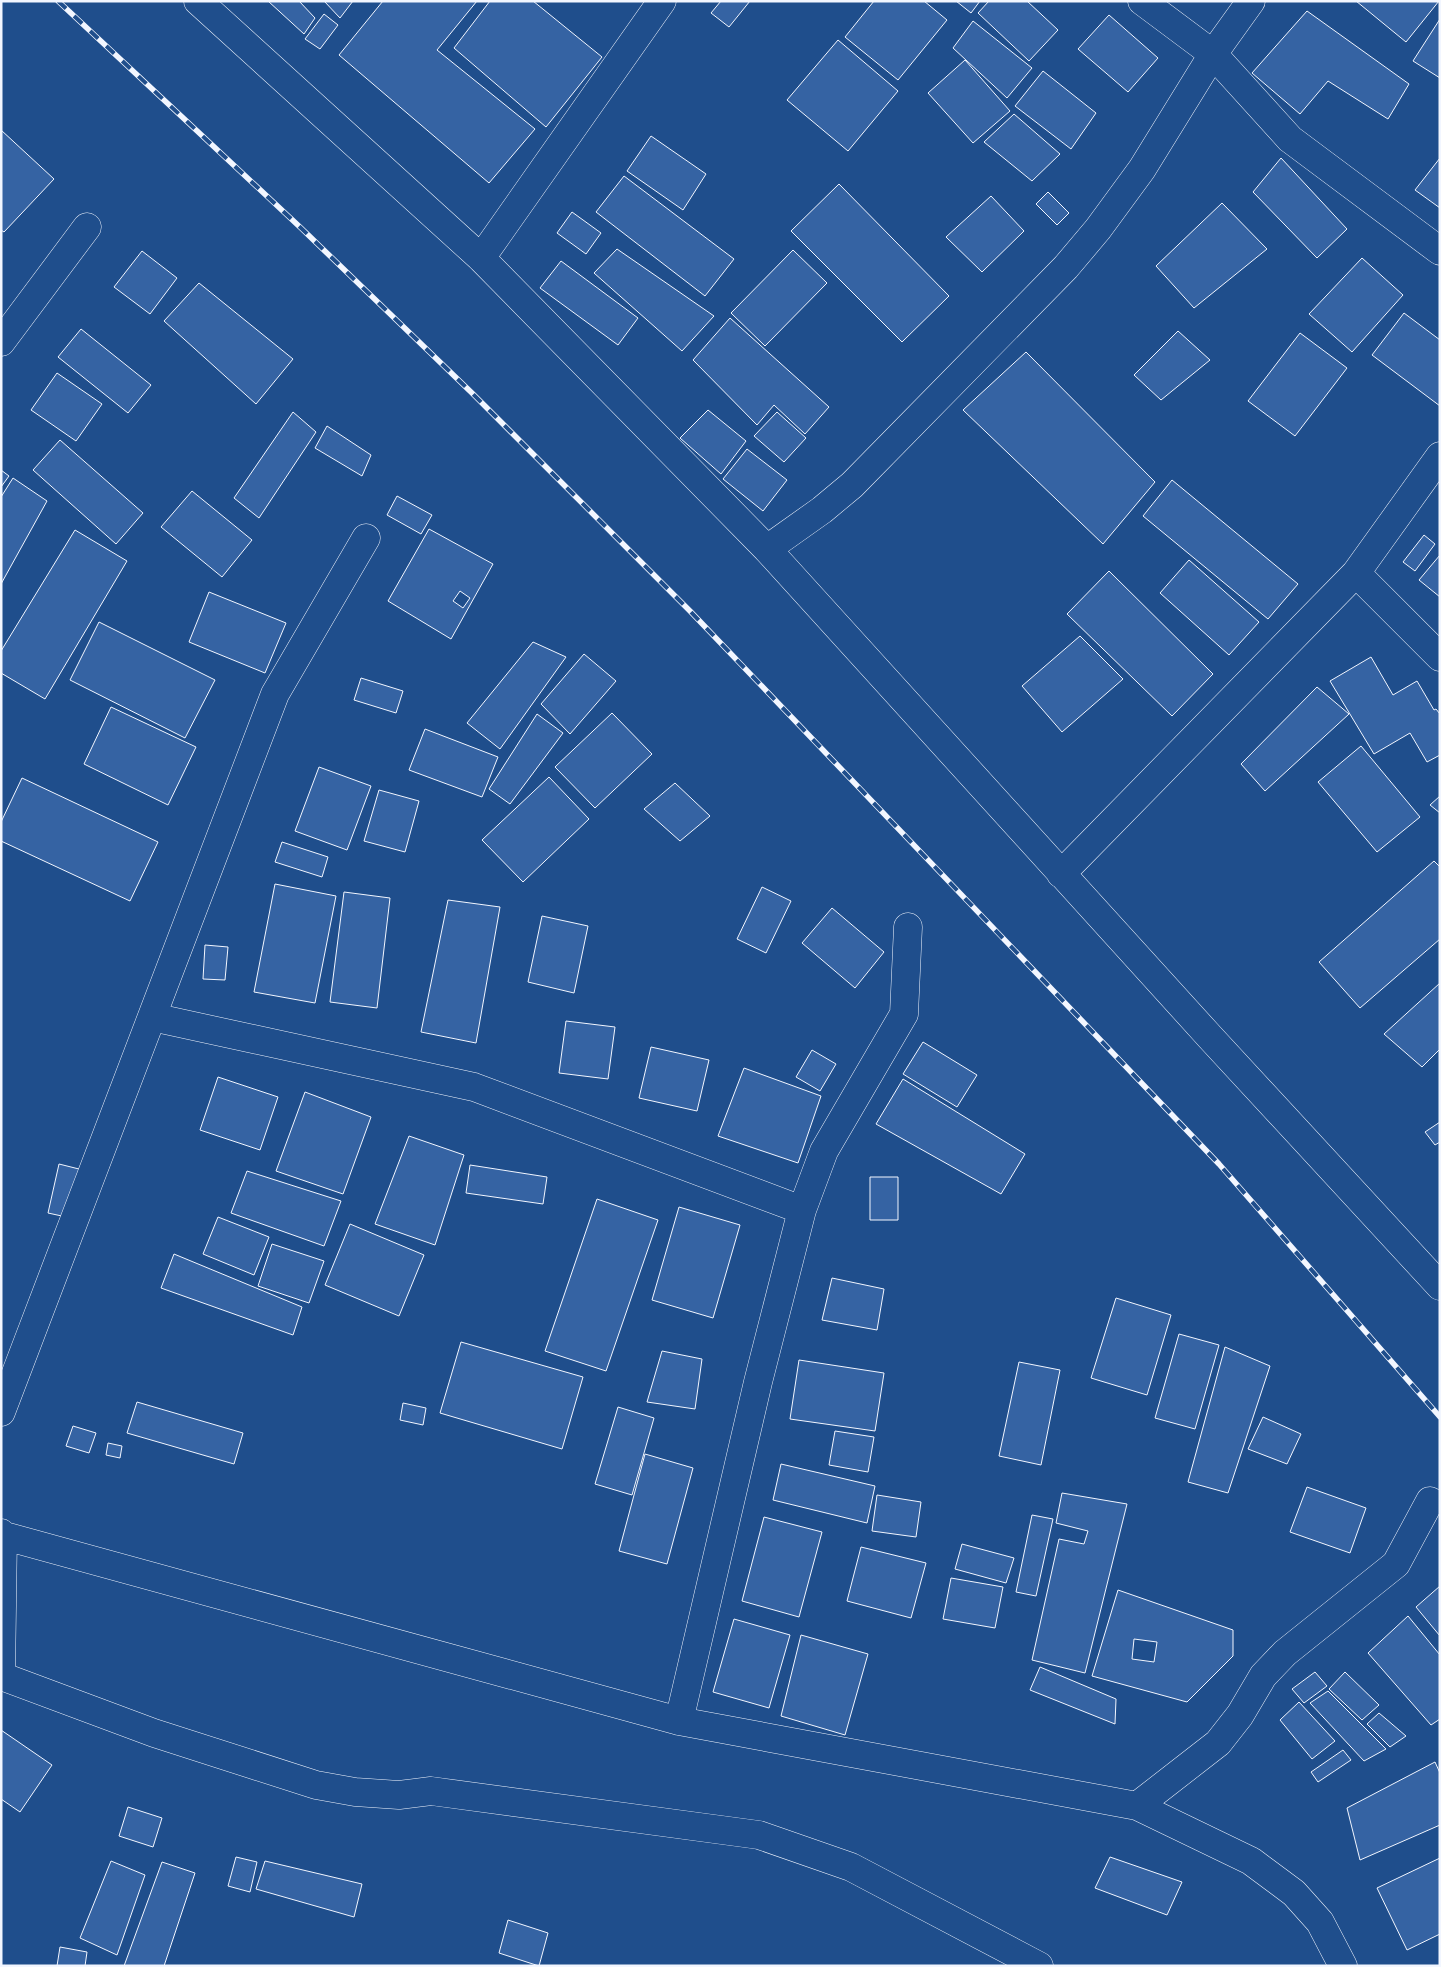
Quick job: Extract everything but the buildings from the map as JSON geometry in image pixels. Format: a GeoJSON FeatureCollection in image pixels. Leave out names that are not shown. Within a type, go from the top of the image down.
{"type":"FeatureCollection","features":[{"type":"Feature","properties":{"kind":"street"},"geometry":{"type":"LineString","coordinates":[[198,1],[481,258],[767,549],[1061,874],[1440,1286]]}},
{"type":"Feature","properties":{"kind":"street"},"geometry":{"type":"LineString","coordinates":[[481,258],[662,1]]}},
{"type":"Feature","properties":{"kind":"street"},"geometry":{"type":"LineString","coordinates":[[1142,1],[1213,54],[1290,139],[1440,251]]}},
{"type":"Feature","properties":{"kind":"street"},"geometry":{"type":"LineString","coordinates":[[767,549],[822,510],[852,485],[1066,267],[1098,229],[1142,169],[1213,54],[1251,1]]}},
{"type":"Feature","properties":{"kind":"street"},"geometry":{"type":"LineString","coordinates":[[1,342],[87,227]]}},
{"type":"Feature","properties":{"kind":"street"},"geometry":{"type":"LineString","coordinates":[[1061,874],[1356,573],[1440,456]]}},
{"type":"Feature","properties":{"kind":"street"},"geometry":{"type":"LineString","coordinates":[[1,1412],[275,694],[366,538]]}},
{"type":"Feature","properties":{"kind":"street"},"geometry":{"type":"LineString","coordinates":[[1356,573],[1440,657]]}},
{"type":"Feature","properties":{"kind":"street"},"geometry":{"type":"LineString","coordinates":[[679,1721],[758,1382],[802,1210],[824,1151],[904,1014],[908,927]]}},
{"type":"Feature","properties":{"kind":"street"},"geometry":{"type":"LineString","coordinates":[[152,1017],[474,1087],[802,1210]]}},
{"type":"Feature","properties":{"kind":"street"},"geometry":{"type":"LineString","coordinates":[[1137,1806],[1218,1743],[1240,1715],[1263,1676],[1285,1653],[1396,1564],[1430,1501],[1429,1504]]}},
{"type":"Feature","properties":{"kind":"street"},"geometry":{"type":"LineString","coordinates":[[1039,1966],[851,1867],[758,1835],[483,1799],[431,1790],[399,1795],[355,1792],[316,1785],[154,1732],[1,1676],[2,1534],[679,1721],[1137,1806],[1251,1861],[1294,1893],[1320,1922],[1343,1966]]}},
{"type":"Feature","properties":{"kind":"railway"},"geometry":{"type":"LineString","coordinates":[[58,1],[301,228],[472,393],[690,611],[1219,1164],[1440,1417]]}}]}
